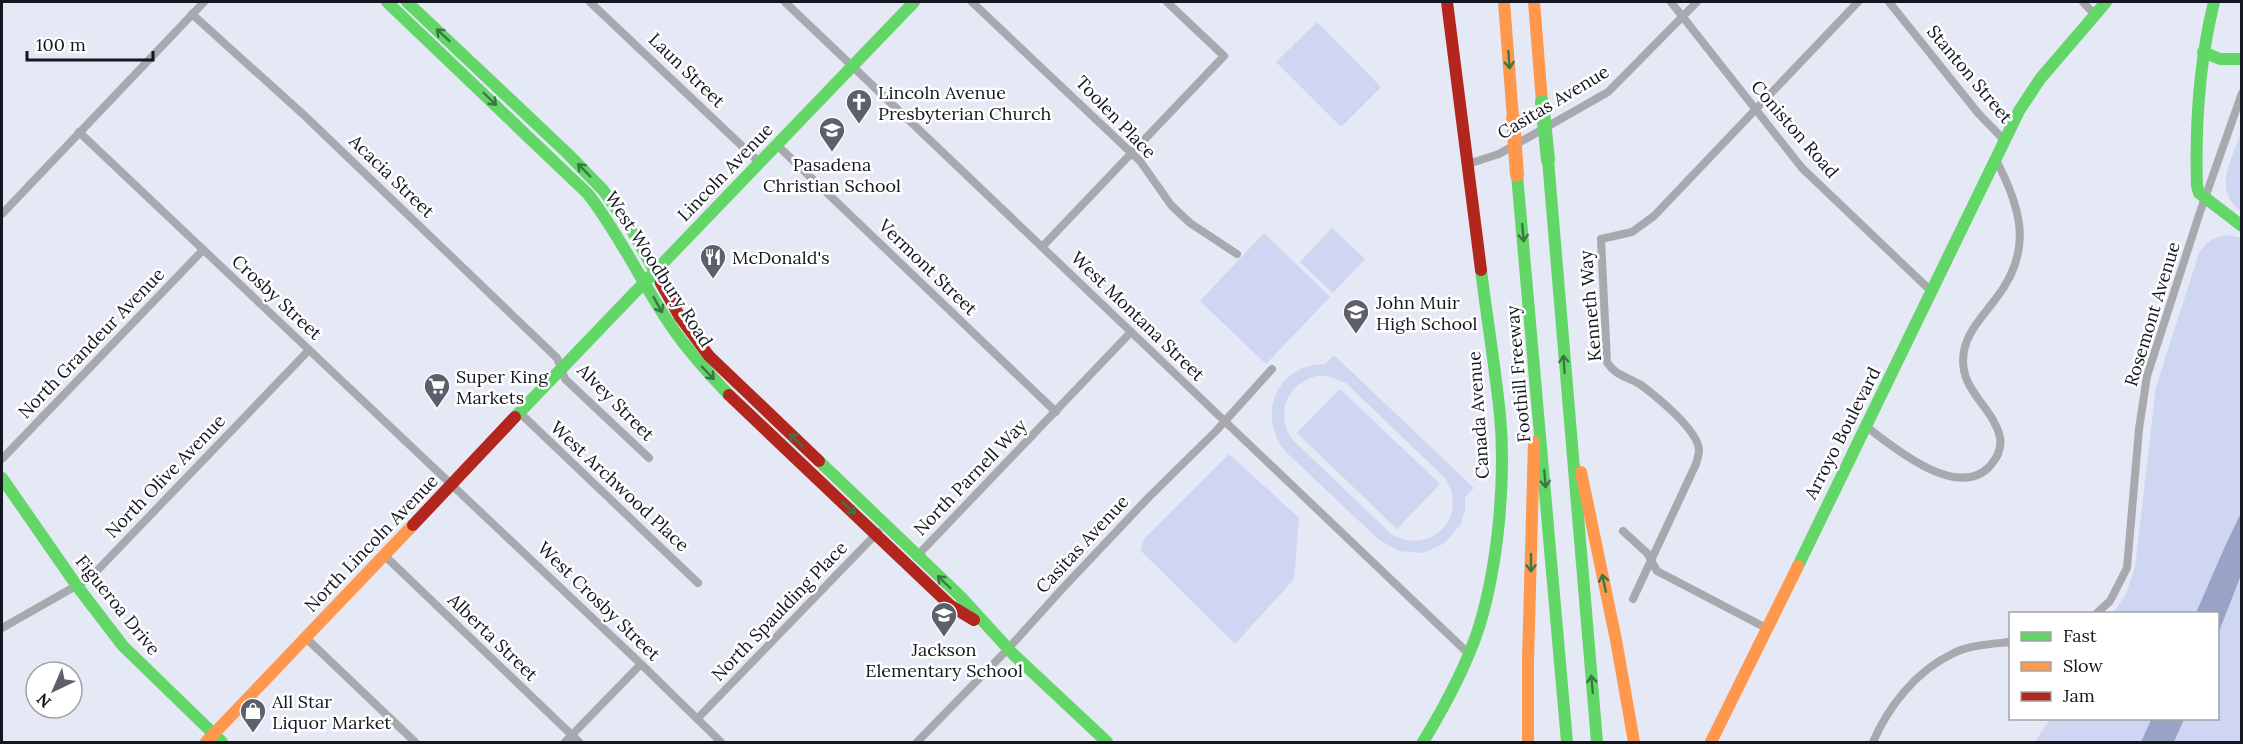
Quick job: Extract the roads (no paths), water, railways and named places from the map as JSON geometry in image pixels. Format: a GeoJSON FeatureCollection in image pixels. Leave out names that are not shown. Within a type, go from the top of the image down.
{"type":"FeatureCollection","features":[{"type":"Feature","properties":{"kind":"main road","name":"West Woodbury Road"},"geometry":{"type":"LineString","coordinates":[[387,2],[577,182],[620,236],[666,319],[702,366],[734,400],[913,560],[961,597],[1007,650],[1107,742]]}},
{"type":"Feature","properties":{"kind":"main road","name":"West Woodbury Road"},"geometry":{"type":"LineString","coordinates":[[407,2],[586,172],[620,212],[680,317],[709,356],[880,529]]}},
{"type":"Feature","properties":{"kind":"main road","name":"Lincoln Avenue"},"geometry":{"type":"LineString","coordinates":[[562,369],[914,2]]}},
{"type":"Feature","properties":{"kind":"main road","name":"Canada Avenue"},"geometry":{"type":"LineString","coordinates":[[1423,742],[1469,654],[1479,626],[1492,561],[1501,491],[1499,406],[1447,2]]}},
{"type":"Feature","properties":{"kind":"main road","name":"Foothill Freeway"},"geometry":{"type":"LineString","coordinates":[[1504,2],[1517,174],[1568,742]]}},
{"type":"Feature","properties":{"kind":"main road"},"geometry":{"type":"LineString","coordinates":[[1535,2],[1566,396],[1597,742]]}},
{"type":"Feature","properties":{"kind":"main road","name":"Arroyo Boulevard"},"geometry":{"type":"LineString","coordinates":[[1711,742],[1768,629],[1845,466],[1867,427],[2004,140],[2040,79],[2106,2]]}},
{"type":"Feature","properties":{"kind":"main road"},"geometry":{"type":"LineString","coordinates":[[2214,2],[2205,36],[2198,91],[2196,171],[2199,193],[2241,225]]}},
{"type":"Feature","properties":{"kind":"main road"},"geometry":{"type":"LineString","coordinates":[[2203,52],[2220,58],[2241,59]]}},
{"type":"Feature","properties":{"kind":"main road","name":"North Lincoln Avenue"},"geometry":{"type":"LineString","coordinates":[[214,740],[306,638],[562,369]]}},
{"type":"Feature","properties":{"kind":"main road"},"geometry":{"type":"LineString","coordinates":[[1528,742],[1531,515],[1536,379]]}},
{"type":"Feature","properties":{"kind":"main road"},"geometry":{"type":"LineString","coordinates":[[1566,396],[1616,640],[1634,742]]}},
{"type":"Feature","properties":{"kind":"main road","name":"Figueroa Drive"},"geometry":{"type":"LineString","coordinates":[[2,478],[77,586],[123,646],[214,740]]}},
{"type":"Feature","properties":{"kind":"street"},"geometry":{"type":"LineString","coordinates":[[2,214],[204,2]]}},
{"type":"Feature","properties":{"kind":"street","name":"Laun Street"},"geometry":{"type":"LineString","coordinates":[[590,2],[760,163]]}},
{"type":"Feature","properties":{"kind":"street","name":"West Montana Street"},"geometry":{"type":"LineString","coordinates":[[785,2],[1469,654]]}},
{"type":"Feature","properties":{"kind":"street","name":"Toolen Place"},"geometry":{"type":"LineString","coordinates":[[972,2],[1140,161],[1177,211],[1212,239],[1237,254]]}},
{"type":"Feature","properties":{"kind":"street"},"geometry":{"type":"LineString","coordinates":[[1042,247],[1224,56],[1167,2]]}},
{"type":"Feature","properties":{"kind":"street","name":"Coniston Road"},"geometry":{"type":"LineString","coordinates":[[1671,2],[1802,168],[1932,292]]}},
{"type":"Feature","properties":{"kind":"street","name":"Casitas Avenue"},"geometry":{"type":"LineString","coordinates":[[1468,164],[1499,154],[1608,92],[1697,2]]}},
{"type":"Feature","properties":{"kind":"street","name":"Kenneth Way"},"geometry":{"type":"LineString","coordinates":[[1633,598],[1696,464],[1699,449],[1691,431],[1652,393],[1612,371],[1607,362],[1601,239],[1632,232],[1654,216],[1858,2]]}},
{"type":"Feature","properties":{"kind":"street","name":"Stanton Street"},"geometry":{"type":"LineString","coordinates":[[1889,2],[1978,113],[2004,140]]}},
{"type":"Feature","properties":{"kind":"street"},"geometry":{"type":"LineString","coordinates":[[2083,2],[2095,15]]}},
{"type":"Feature","properties":{"kind":"street","name":"Acacia Street"},"geometry":{"type":"LineString","coordinates":[[192,14],[297,108],[390,197],[555,357],[562,369]]}},
{"type":"Feature","properties":{"kind":"street","name":"Rosemont Avenue"},"geometry":{"type":"LineString","coordinates":[[2099,612],[2110,601],[2127,568],[2139,429],[2147,376],[2241,93]]}},
{"type":"Feature","properties":{"kind":"street","name":"Crosby Street"},"geometry":{"type":"LineString","coordinates":[[79,132],[452,485]]}},
{"type":"Feature","properties":{"kind":"street","name":"Vermont Street"},"geometry":{"type":"LineString","coordinates":[[777,146],[1056,411]]}},
{"type":"Feature","properties":{"kind":"street"},"geometry":{"type":"LineString","coordinates":[[1867,427],[1914,461],[1945,474],[1970,477],[1979,475],[1987,470],[1999,453],[2001,444],[1999,434],[1994,422],[1971,390],[1963,366],[1963,354],[1970,333],[2006,284],[2020,250],[2019,217],[2013,196],[1995,158]]}},
{"type":"Feature","properties":{"kind":"street","name":"North Grandeur Avenue"},"geometry":{"type":"LineString","coordinates":[[2,459],[203,250]]}},
{"type":"Feature","properties":{"kind":"street","name":"North Parnell Way"},"geometry":{"type":"LineString","coordinates":[[913,560],[1131,332]]}},
{"type":"Feature","properties":{"kind":"street","name":"North Olive Avenue"},"geometry":{"type":"LineString","coordinates":[[2,628],[90,578],[309,350]]}},
{"type":"Feature","properties":{"kind":"street","name":"Alvey Street"},"geometry":{"type":"LineString","coordinates":[[562,369],[565,379],[649,458]]}},
{"type":"Feature","properties":{"kind":"street","name":"Casitas Avenue"},"geometry":{"type":"LineString","coordinates":[[917,742],[1225,421],[1272,369]]}},
{"type":"Feature","properties":{"kind":"street","name":"West Archwood Place"},"geometry":{"type":"LineString","coordinates":[[520,413],[698,583]]}},
{"type":"Feature","properties":{"kind":"street","name":"West Crosby Street"},"geometry":{"type":"LineString","coordinates":[[452,485],[722,742]]}},
{"type":"Feature","properties":{"kind":"street","name":"North Spaulding Place"},"geometry":{"type":"LineString","coordinates":[[697,719],[880,529]]}},
{"type":"Feature","properties":{"kind":"street"},"geometry":{"type":"LineString","coordinates":[[1623,531],[1647,553],[1657,571],[1768,629]]}},
{"type":"Feature","properties":{"kind":"street","name":"Alberta Street"},"geometry":{"type":"LineString","coordinates":[[384,555],[579,742]]}},
{"type":"Feature","properties":{"kind":"street"},"geometry":{"type":"LineString","coordinates":[[306,638],[415,742]]}},
{"type":"Feature","properties":{"kind":"street"},"geometry":{"type":"LineString","coordinates":[[1874,742],[1892,709],[1916,679],[1952,653],[2009,642]]}},
{"type":"Feature","properties":{"kind":"street"},"geometry":{"type":"LineString","coordinates":[[565,742],[641,664]]}},
{"type":"Feature","properties":{"kind":"place","name":"Lincoln Avenue Presbyterian Church"},"geometry":{"type":"Point","coordinates":[859,125]}},
{"type":"Feature","properties":{"kind":"place","name":"Pasadena Christian School"},"geometry":{"type":"Point","coordinates":[832,153]}},
{"type":"Feature","properties":{"kind":"place","name":"McDonald's"},"geometry":{"type":"Point","coordinates":[713,280]}},
{"type":"Feature","properties":{"kind":"place","name":"John Muir High School"},"geometry":{"type":"Point","coordinates":[1356,335]}},
{"type":"Feature","properties":{"kind":"place","name":"Super King Markets"},"geometry":{"type":"Point","coordinates":[437,409]}},
{"type":"Feature","properties":{"kind":"place","name":"Jackson Elementary School"},"geometry":{"type":"Point","coordinates":[944,638]}},
{"type":"Feature","properties":{"kind":"place","name":"All Star Liquor Market"},"geometry":{"type":"Point","coordinates":[253,734]}}]}
